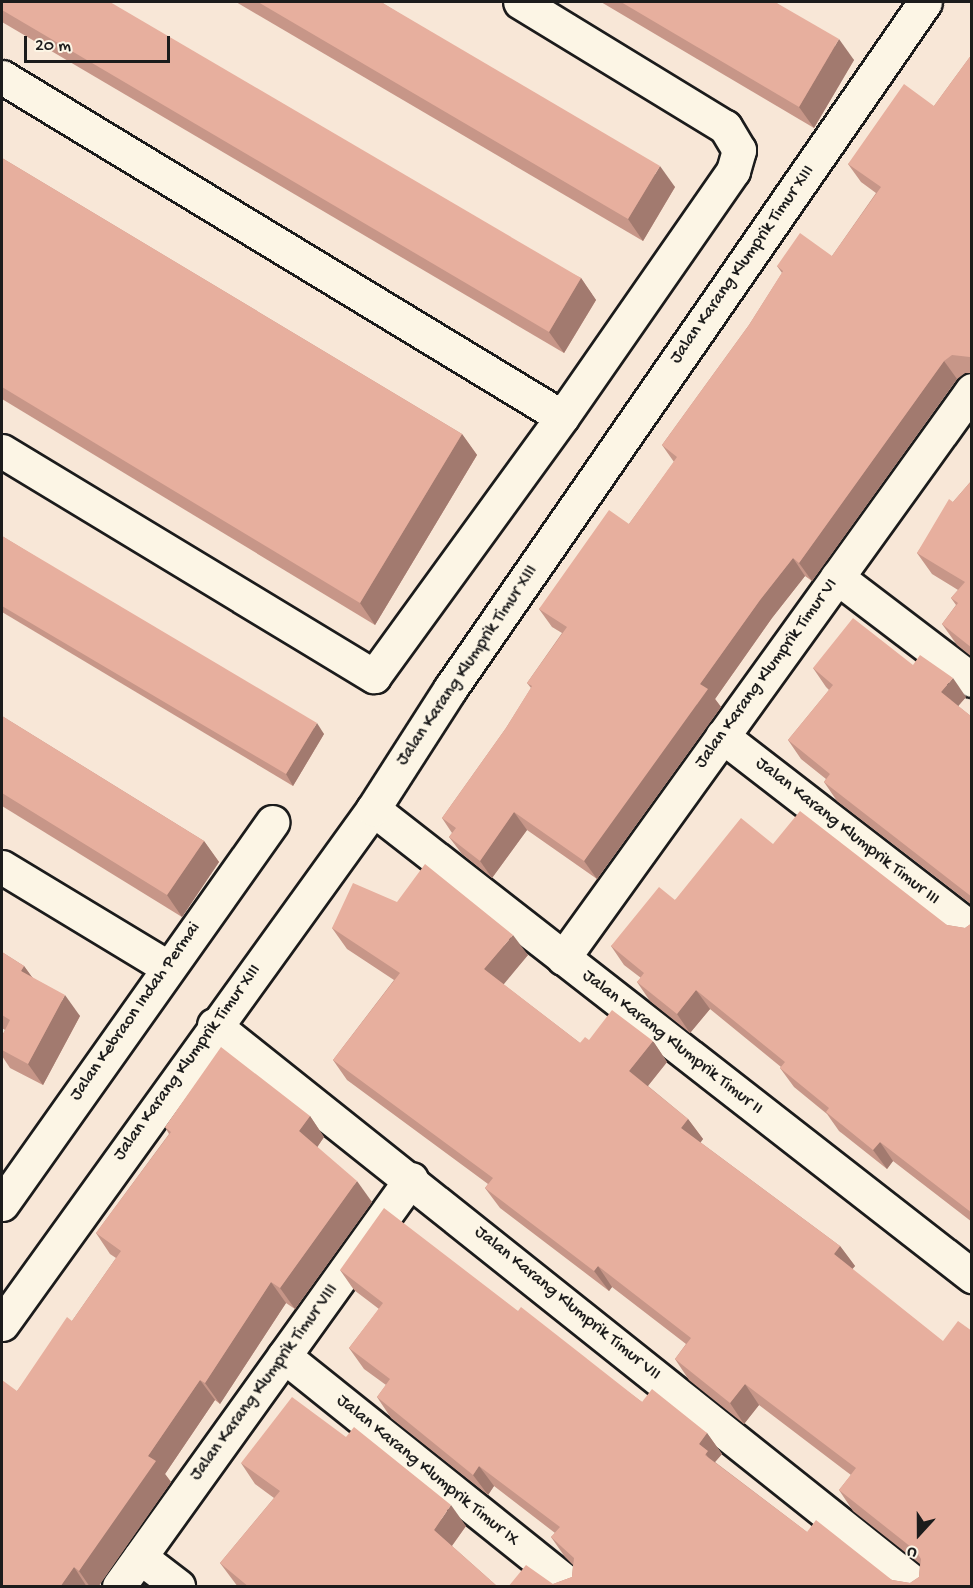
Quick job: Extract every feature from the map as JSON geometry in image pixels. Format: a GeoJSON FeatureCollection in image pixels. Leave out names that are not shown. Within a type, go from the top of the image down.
{"type":"FeatureCollection","features":[{"type":"Feature","properties":{"kind":"street"},"geometry":{"type":"LineString","coordinates":[[2,451],[374,676],[562,417],[733,171],[739,150],[725,127],[520,2]]}},
{"type":"Feature","properties":{"kind":"street","name":"Jalan Karang Klumprik Timur XIII"},"geometry":{"type":"LineString","coordinates":[[2,1324],[214,1025],[373,809],[450,689],[925,2]]}},
{"type":"Feature","properties":{"kind":"street"},"geometry":{"type":"LineString","coordinates":[[2,77],[562,417]]}},
{"type":"Feature","properties":{"kind":"street","name":"Jalan Karang Klumprik Timur VI"},"geometry":{"type":"LineString","coordinates":[[563,958],[972,390]]}},
{"type":"Feature","properties":{"kind":"street"},"geometry":{"type":"LineString","coordinates":[[837,577],[972,680]]}},
{"type":"Feature","properties":{"kind":"street","name":"Jalan Karang Klumprik Timur III"},"geometry":{"type":"LineString","coordinates":[[722,736],[972,929]]}},
{"type":"Feature","properties":{"kind":"street","name":"Jalan Karang Klumprik Timur II"},"geometry":{"type":"LineString","coordinates":[[373,809],[972,1276]]}},
{"type":"Feature","properties":{"kind":"street","name":"Jalan Kebraon Indah Permai"},"geometry":{"type":"LineString","coordinates":[[2,1204],[167,967],[272,822]]}},
{"type":"Feature","properties":{"kind":"street"},"geometry":{"type":"LineString","coordinates":[[2,867],[167,967]]}},
{"type":"Feature","properties":{"kind":"street","name":"Jalan Karang Klumprik Timur VII"},"geometry":{"type":"LineString","coordinates":[[214,1025],[411,1179],[918,1587]]}},
{"type":"Feature","properties":{"kind":"street","name":"Jalan Karang Klumprik Timur VIII"},"geometry":{"type":"LineString","coordinates":[[119,1587],[411,1179]]}},
{"type":"Feature","properties":{"kind":"street","name":"Jalan Karang Klumprik Timur IX"},"geometry":{"type":"LineString","coordinates":[[284,1356],[571,1587]]}},
{"type":"Feature","properties":{"kind":"street"},"geometry":{"type":"LineString","coordinates":[[140,1557],[178,1587]]}},
{"type":"Feature","properties":{"kind":"building"},"geometry":{"type":"Polygon","coordinates":[[[2,2],[110,2],[581,278],[549,332],[2,10],[2,2]]]}},
{"type":"Feature","properties":{"kind":"building"},"geometry":{"type":"Polygon","coordinates":[[[258,2],[381,2],[660,166],[628,219],[258,2]]]}},
{"type":"Feature","properties":{"kind":"building"},"geometry":{"type":"Polygon","coordinates":[[[621,2],[775,2],[839,39],[799,107],[621,2]]]}},
{"type":"Feature","properties":{"kind":"building"},"geometry":{"type":"Polygon","coordinates":[[[972,54],[972,355],[970,357],[952,355],[944,361],[799,563],[793,558],[760,600],[700,684],[708,689],[584,861],[514,812],[480,861],[449,837],[456,828],[442,818],[506,728],[532,686],[527,683],[567,627],[539,609],[609,510],[629,524],[677,457],[662,445],[749,325],[783,271],[777,266],[800,233],[832,256],[881,187],[848,164],[904,84],[934,106],[972,54]]]}},
{"type":"Feature","properties":{"kind":"building"},"geometry":{"type":"Polygon","coordinates":[[[2,158],[462,434],[360,603],[2,387],[2,158]]]}},
{"type":"Feature","properties":{"kind":"building"},"geometry":{"type":"Polygon","coordinates":[[[972,480],[972,648],[942,624],[958,603],[951,598],[965,582],[917,553],[949,499],[953,502],[972,480]]]}},
{"type":"Feature","properties":{"kind":"building"},"geometry":{"type":"Polygon","coordinates":[[[2,536],[317,723],[286,774],[2,606],[2,536]]]}},
{"type":"Feature","properties":{"kind":"building"},"geometry":{"type":"Polygon","coordinates":[[[853,618],[913,665],[920,655],[953,678],[941,692],[972,717],[972,897],[824,782],[830,774],[788,740],[833,685],[813,668],[853,618]]]}},
{"type":"Feature","properties":{"kind":"building"},"geometry":{"type":"Polygon","coordinates":[[[2,716],[204,841],[167,895],[2,793],[2,716]]]}},
{"type":"Feature","properties":{"kind":"building"},"geometry":{"type":"Polygon","coordinates":[[[800,811],[947,925],[965,928],[972,923],[972,1213],[880,1142],[873,1150],[826,1112],[829,1108],[780,1068],[785,1062],[696,990],[677,1014],[637,982],[644,973],[611,946],[659,887],[675,900],[741,818],[773,844],[800,811]]]}},
{"type":"Feature","properties":{"kind":"building"},"geometry":{"type":"Polygon","coordinates":[[[425,864],[513,935],[484,969],[580,1043],[585,1037],[589,1040],[612,1010],[653,1041],[629,1071],[688,1119],[681,1128],[840,1246],[834,1254],[943,1341],[958,1321],[972,1331],[972,1587],[508,1587],[526,1565],[553,1584],[572,1577],[574,1558],[551,1537],[560,1527],[479,1466],[473,1475],[377,1397],[390,1379],[349,1348],[383,1303],[340,1270],[384,1208],[518,1311],[521,1307],[642,1402],[652,1389],[707,1433],[699,1444],[708,1451],[705,1455],[807,1532],[816,1520],[892,1580],[910,1583],[919,1577],[921,1559],[916,1551],[839,1490],[856,1468],[745,1384],[730,1403],[675,1359],[691,1338],[598,1266],[594,1271],[485,1188],[493,1178],[333,1060],[400,973],[332,928],[353,883],[397,902],[425,864]]]}},
{"type":"Feature","properties":{"kind":"building"},"geometry":{"type":"Polygon","coordinates":[[[2,952],[24,966],[21,971],[65,995],[28,1064],[2,1050],[2,1036],[10,1020],[2,1015],[2,952]]]}},
{"type":"Feature","properties":{"kind":"building"},"geometry":{"type":"Polygon","coordinates":[[[221,1047],[310,1116],[299,1131],[357,1181],[280,1288],[271,1282],[205,1383],[200,1380],[148,1456],[156,1461],[79,1571],[74,1567],[60,1587],[2,1587],[2,1380],[17,1391],[67,1317],[72,1321],[121,1251],[96,1233],[171,1132],[165,1127],[221,1047]]]}},
{"type":"Feature","properties":{"kind":"building"},"geometry":{"type":"Polygon","coordinates":[[[292,1397],[346,1437],[354,1427],[451,1505],[434,1530],[498,1587],[249,1587],[220,1563],[280,1491],[241,1463],[292,1397]]]}}]}
